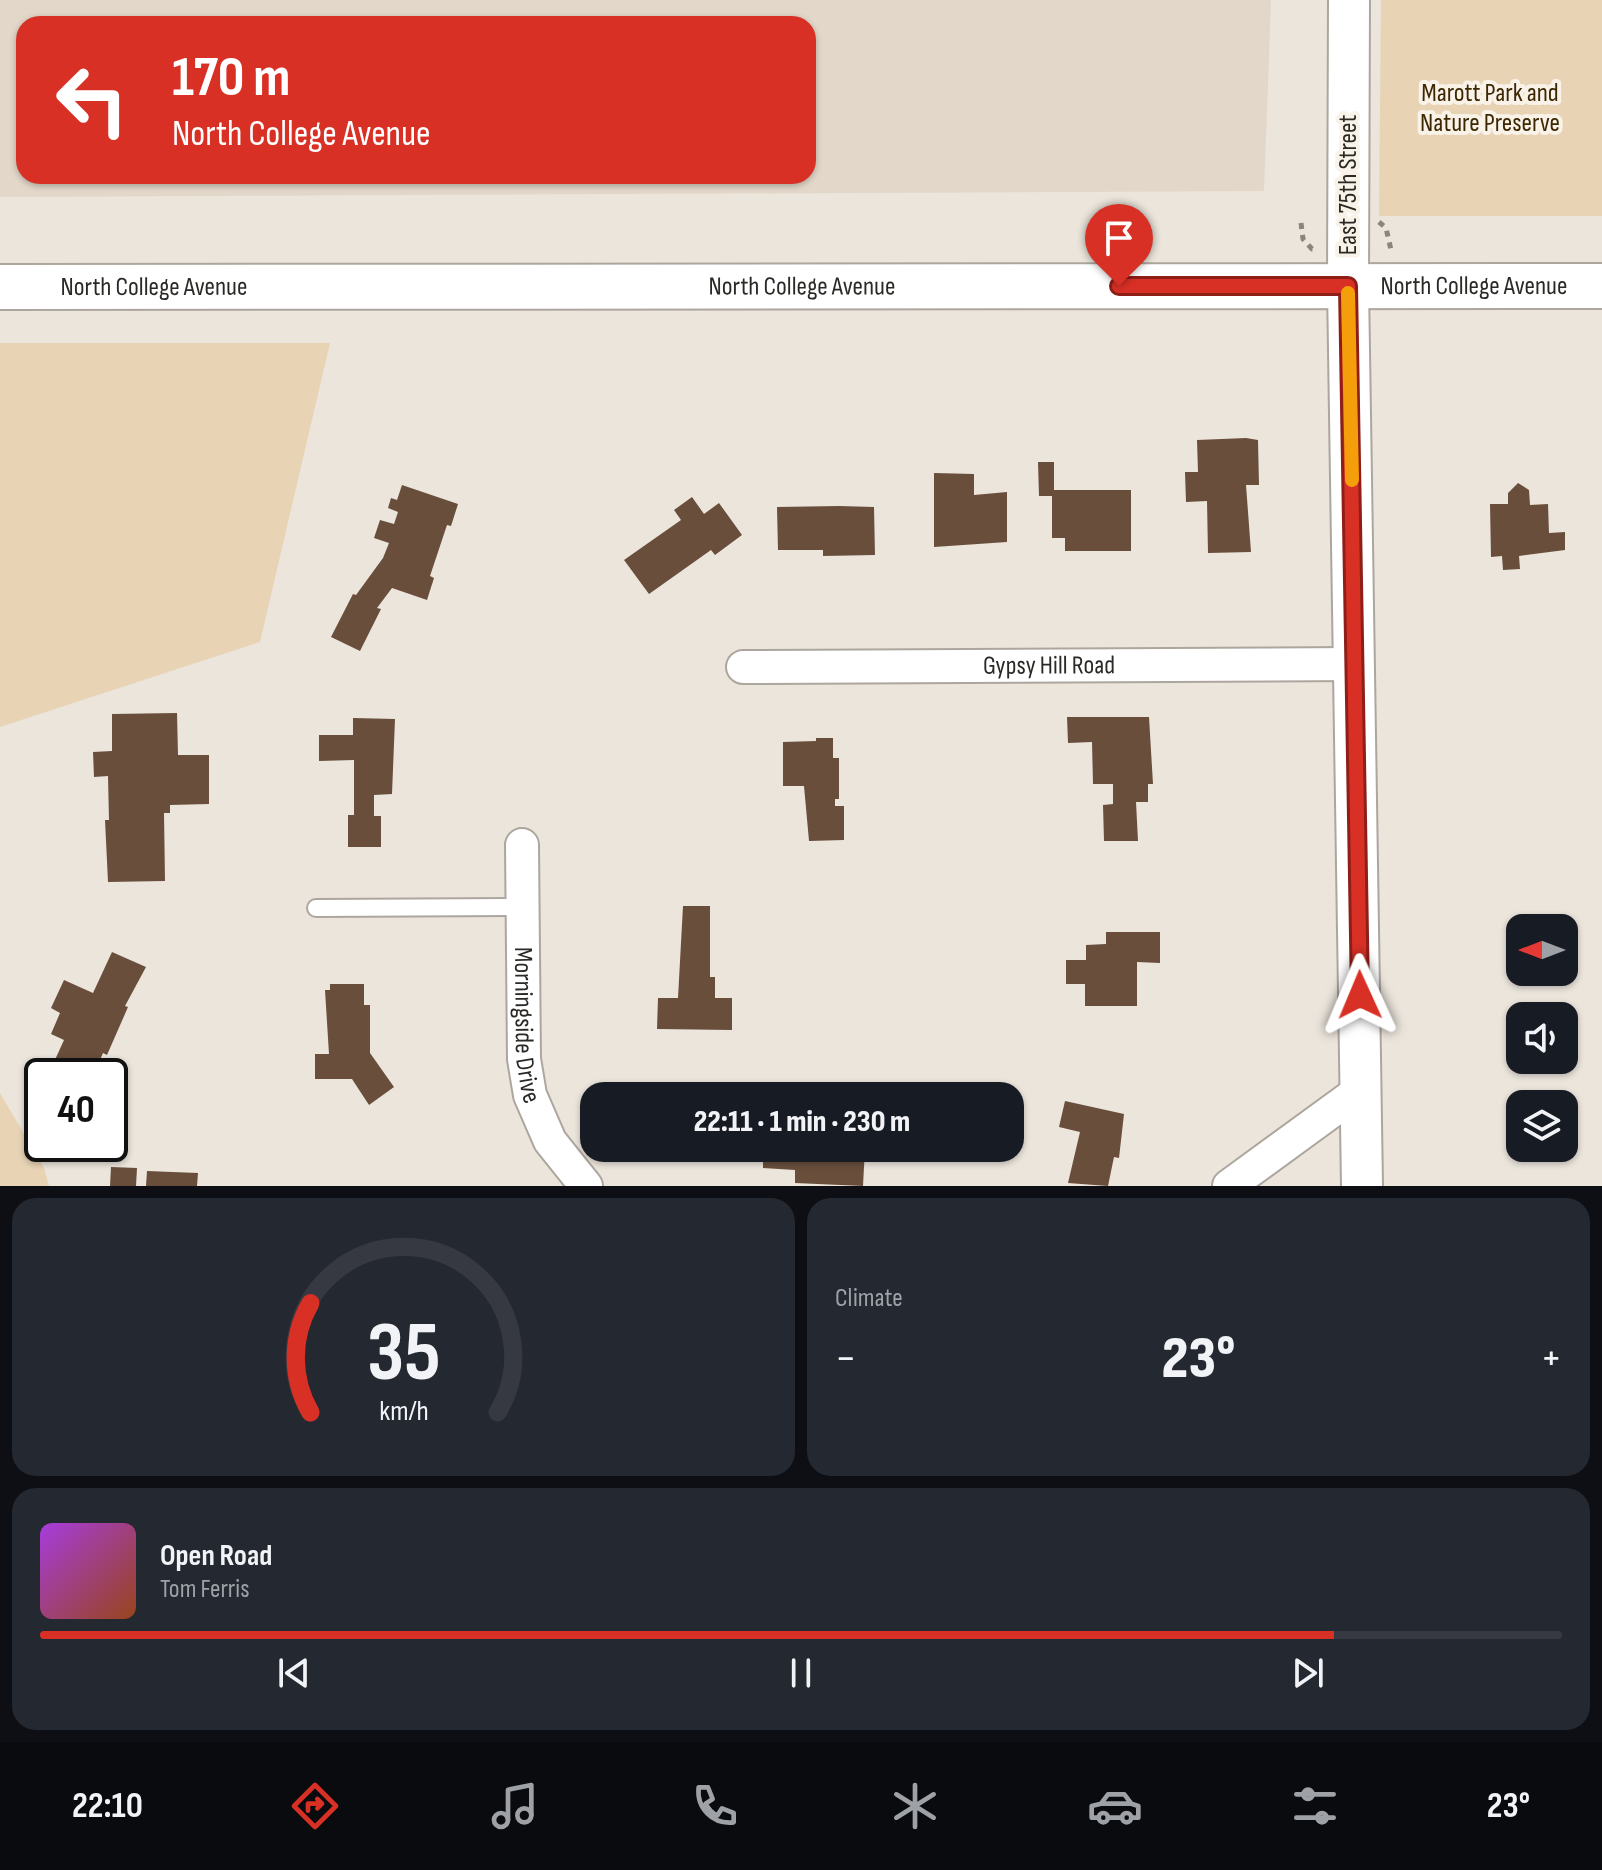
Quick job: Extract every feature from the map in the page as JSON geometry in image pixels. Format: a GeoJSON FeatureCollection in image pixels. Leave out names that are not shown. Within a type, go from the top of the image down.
{"type":"FeatureCollection","features":[{"type":"Feature","properties":{"kind":"main road","name":"North College Avenue"},"geometry":{"type":"LineString","coordinates":[[0,287],[1602,286]]}},
{"type":"Feature","properties":{"kind":"street","name":"East 75th Street"},"geometry":{"type":"LineString","coordinates":[[1349,0],[1348,286],[1362,1186]]}},
{"type":"Feature","properties":{"kind":"street","name":"Gypsy Hill Road"},"geometry":{"type":"LineString","coordinates":[[743,667],[1356,664]]}},
{"type":"Feature","properties":{"kind":"street","name":"Morningside Drive"},"geometry":{"type":"LineString","coordinates":[[522,845],[524,1059],[530,1095],[550,1141],[586,1186]]}},
{"type":"Feature","properties":{"kind":"street"},"geometry":{"type":"LineString","coordinates":[[1229,1186],[1362,1089]]}},
{"type":"Feature","properties":{"kind":"lane"},"geometry":{"type":"LineString","coordinates":[[316,908],[523,907]]}},
{"type":"Feature","properties":{"kind":"path"},"geometry":{"type":"LineString","coordinates":[[1301,223],[1303,239],[1312,249]]}},
{"type":"Feature","properties":{"kind":"shaded area"},"geometry":{"type":"Polygon","coordinates":[[[0,0],[1271,0],[1264,191],[0,197],[0,0]]]}},
{"type":"Feature","properties":{"kind":"green space","name":"Marott Park and Nature Preserve"},"geometry":{"type":"Polygon","coordinates":[[[1381,0],[1602,0],[1602,216],[1379,216],[1381,0]]]}},
{"type":"Feature","properties":{"kind":"green space"},"geometry":{"type":"Polygon","coordinates":[[[0,343],[330,343],[260,642],[0,727],[0,343]]]}},
{"type":"Feature","properties":{"kind":"green space"},"geometry":{"type":"Polygon","coordinates":[[[0,1093],[24,1134],[24,1162],[40,1162],[49,1186],[0,1186],[0,1093]]]}},
{"type":"Feature","properties":{"kind":"building"},"geometry":{"type":"Polygon","coordinates":[[[1197,440],[1258,440],[1259,485],[1246,485],[1251,552],[1208,553],[1207,501],[1186,502],[1185,472],[1198,472],[1197,440]]]}},
{"type":"Feature","properties":{"kind":"building"},"geometry":{"type":"Polygon","coordinates":[[[1038,462],[1054,462],[1054,490],[1131,490],[1131,551],[1065,551],[1065,538],[1052,538],[1052,496],[1039,496],[1038,462]]]}},
{"type":"Feature","properties":{"kind":"building"},"geometry":{"type":"Polygon","coordinates":[[[934,473],[974,474],[974,495],[1007,492],[1007,542],[934,547],[934,473]]]}},
{"type":"Feature","properties":{"kind":"building"},"geometry":{"type":"Polygon","coordinates":[[[1518,483],[1529,490],[1530,505],[1548,504],[1549,533],[1565,532],[1565,550],[1519,556],[1520,569],[1503,570],[1502,556],[1491,557],[1490,504],[1508,504],[1508,493],[1518,483]]]}},
{"type":"Feature","properties":{"kind":"building"},"geometry":{"type":"Polygon","coordinates":[[[402,485],[458,504],[451,526],[447,525],[430,576],[434,578],[427,600],[392,588],[377,608],[381,609],[360,651],[331,637],[353,594],[356,595],[383,558],[389,543],[374,538],[380,520],[394,524],[398,512],[388,508],[391,498],[397,500],[402,485]]]}},
{"type":"Feature","properties":{"kind":"building"},"geometry":{"type":"Polygon","coordinates":[[[692,497],[704,514],[719,503],[742,535],[715,555],[711,550],[649,594],[624,560],[681,520],[674,510],[692,497]]]}},
{"type":"Feature","properties":{"kind":"building"},"geometry":{"type":"Polygon","coordinates":[[[777,507],[874,507],[875,555],[823,556],[823,550],[778,550],[777,507]]]}},
{"type":"Feature","properties":{"kind":"building"},"geometry":{"type":"Polygon","coordinates":[[[177,713],[178,755],[209,755],[209,804],[170,805],[170,813],[164,813],[165,881],[108,882],[105,820],[109,820],[108,776],[94,777],[93,752],[112,751],[112,714],[177,713]]]}},
{"type":"Feature","properties":{"kind":"building"},"geometry":{"type":"Polygon","coordinates":[[[1067,717],[1149,717],[1153,784],[1148,784],[1148,802],[1136,802],[1138,841],[1104,841],[1103,805],[1113,804],[1113,784],[1093,784],[1092,742],[1068,743],[1067,717]]]}},
{"type":"Feature","properties":{"kind":"building"},"geometry":{"type":"Polygon","coordinates":[[[353,718],[395,719],[392,794],[374,795],[374,816],[381,816],[381,847],[348,847],[348,815],[354,815],[354,760],[319,761],[319,735],[353,735],[353,718]]]}},
{"type":"Feature","properties":{"kind":"building"},"geometry":{"type":"Polygon","coordinates":[[[816,738],[833,738],[833,758],[839,758],[839,799],[835,799],[835,806],[844,806],[844,840],[809,841],[804,786],[783,786],[783,742],[816,741],[816,738]]]}},
{"type":"Feature","properties":{"kind":"building"},"geometry":{"type":"Polygon","coordinates":[[[683,906],[710,906],[710,977],[715,977],[715,998],[732,998],[732,1030],[657,1029],[658,998],[678,998],[683,906]]]}},
{"type":"Feature","properties":{"kind":"building"},"geometry":{"type":"Polygon","coordinates":[[[1106,932],[1160,932],[1160,963],[1137,962],[1137,1006],[1085,1006],[1085,984],[1066,984],[1066,960],[1086,960],[1086,945],[1106,944],[1106,932]]]}},
{"type":"Feature","properties":{"kind":"building"},"geometry":{"type":"Polygon","coordinates":[[[112,952],[146,967],[125,1006],[128,1007],[107,1055],[103,1053],[101,1058],[56,1058],[64,1040],[51,1034],[60,1013],[51,1008],[64,980],[93,993],[112,952]]]}},
{"type":"Feature","properties":{"kind":"building"},"geometry":{"type":"Polygon","coordinates":[[[330,984],[364,984],[364,1005],[370,1005],[370,1053],[394,1087],[369,1105],[352,1079],[315,1079],[315,1054],[329,1054],[325,990],[330,990],[330,984]]]}},
{"type":"Feature","properties":{"kind":"building"},"geometry":{"type":"Polygon","coordinates":[[[1065,1101],[1124,1114],[1119,1158],[1114,1157],[1108,1186],[1068,1183],[1080,1132],[1059,1127],[1065,1101]]]}},
{"type":"Feature","properties":{"kind":"building"},"geometry":{"type":"Polygon","coordinates":[[[763,1162],[864,1162],[863,1186],[795,1183],[795,1170],[763,1168],[763,1162]]]}},
{"type":"Feature","properties":{"kind":"building"},"geometry":{"type":"Polygon","coordinates":[[[111,1167],[137,1168],[136,1186],[110,1186],[111,1167]]]}},
{"type":"Feature","properties":{"kind":"building"},"geometry":{"type":"Polygon","coordinates":[[[147,1171],[198,1173],[197,1186],[146,1186],[147,1171]]]}},
{"type":"Feature","properties":{"kind":"slow traffic"},"geometry":{"type":"LineString","coordinates":[[1348,293],[1352,480]]}},
{"type":"Feature","properties":{"kind":"route"},"geometry":{"type":"LineString","coordinates":[[1119,286],[1348,286],[1360,995]]}}]}
